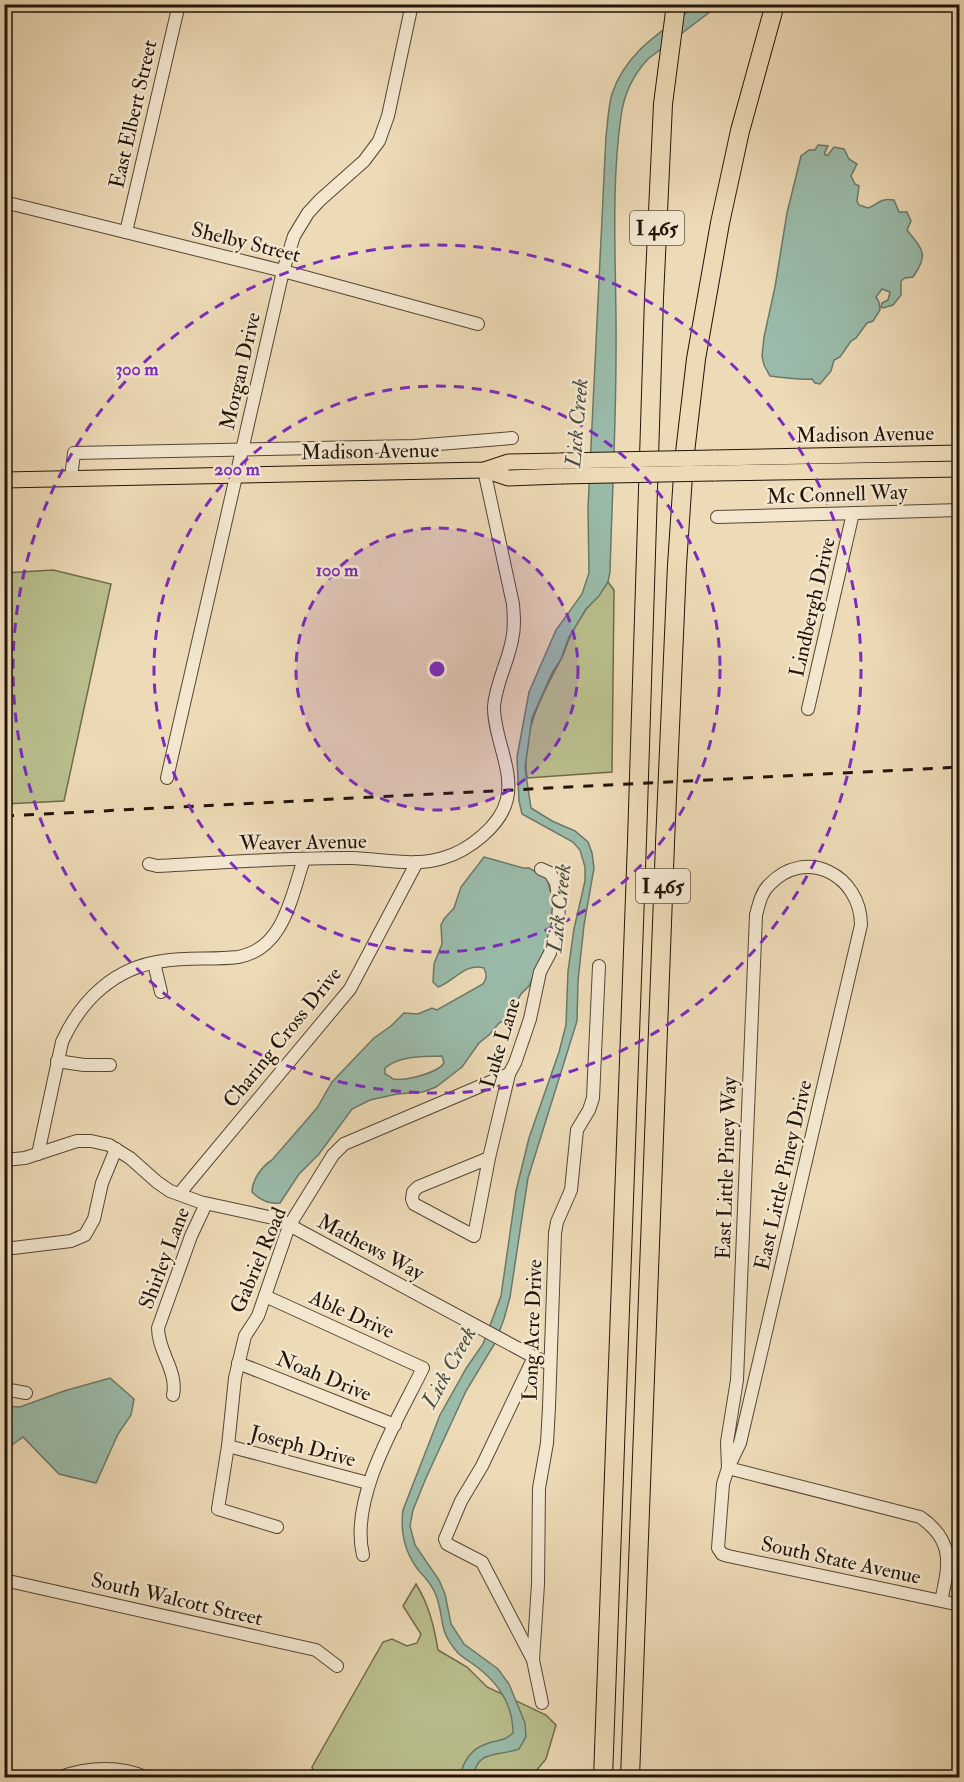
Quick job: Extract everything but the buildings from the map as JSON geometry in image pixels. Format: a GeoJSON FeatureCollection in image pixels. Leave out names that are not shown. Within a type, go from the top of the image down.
{"type":"FeatureCollection","features":[{"type":"Feature","properties":{"kind":"highway","name":"I 465"},"geometry":{"type":"LineString","coordinates":[[603,1778],[660,146],[676,4]]}},
{"type":"Feature","properties":{"kind":"highway","name":"I 465"},"geometry":{"type":"LineString","coordinates":[[630,1778],[665,831],[681,496],[696,359],[720,223],[740,131],[775,4]]}},
{"type":"Feature","properties":{"kind":"main road","name":"Madison Avenue"},"geometry":{"type":"LineString","coordinates":[[713,466],[960,453]]}},
{"type":"Feature","properties":{"kind":"main road","name":"Madison Avenue"},"geometry":{"type":"LineString","coordinates":[[4,480],[484,470],[508,478],[561,469],[713,466],[960,469]]}},
{"type":"Feature","properties":{"kind":"street","name":"East Elbert Street"},"geometry":{"type":"LineString","coordinates":[[126,232],[179,4]]}},
{"type":"Feature","properties":{"kind":"street","name":"Morgan Drive"},"geometry":{"type":"LineString","coordinates":[[167,778],[283,271],[294,236],[308,213],[364,161],[379,141],[388,116],[412,4]]}},
{"type":"Feature","properties":{"kind":"street","name":"Shelby Street"},"geometry":{"type":"LineString","coordinates":[[4,202],[283,271],[478,324]]}},
{"type":"Feature","properties":{"kind":"street","name":"Madison Avenue"},"geometry":{"type":"LineString","coordinates":[[71,478],[74,453],[414,446],[512,438]]}},
{"type":"Feature","properties":{"kind":"street","name":"Weaver Avenue"},"geometry":{"type":"LineString","coordinates":[[149,864],[157,866],[352,858],[417,862],[436,860],[457,853],[476,842],[492,826],[507,800],[508,787],[494,709],[498,687],[513,639],[514,612],[484,470]]}},
{"type":"Feature","properties":{"kind":"street","name":"Mc Connell Way"},"geometry":{"type":"LineString","coordinates":[[717,517],[960,510]]}},
{"type":"Feature","properties":{"kind":"street","name":"Lindbergh Drive"},"geometry":{"type":"LineString","coordinates":[[808,709],[853,513]]}},
{"type":"Feature","properties":{"kind":"street"},"geometry":{"type":"LineString","coordinates":[[38,1154],[57,1060],[69,1026],[93,995],[121,974],[154,963],[247,956],[263,948],[279,929],[304,860]]}},
{"type":"Feature","properties":{"kind":"street","name":"Charing Cross Drive"},"geometry":{"type":"LineString","coordinates":[[178,1194],[350,989],[417,862]]}},
{"type":"Feature","properties":{"kind":"street","name":"East Little Piney Way"},"geometry":{"type":"LineString","coordinates":[[718,1548],[723,1484],[729,1468],[727,1442],[736,1393],[738,1364],[756,915],[760,901],[769,885],[782,874],[799,868],[818,868],[831,872],[852,890]]}},
{"type":"Feature","properties":{"kind":"street","name":"Luke Lane"},"geometry":{"type":"LineString","coordinates":[[489,1158],[418,1187],[414,1190],[412,1197],[417,1205],[474,1236],[489,1158],[509,1074],[530,1019],[540,972],[558,924],[559,903],[556,883],[550,873],[541,869]]}},
{"type":"Feature","properties":{"kind":"street","name":"East Little Piney Drive"},"geometry":{"type":"LineString","coordinates":[[729,1468],[740,1443],[861,925],[860,908],[852,890]]}},
{"type":"Feature","properties":{"kind":"street"},"geometry":{"type":"LineString","coordinates":[[154,963],[161,992]]}},
{"type":"Feature","properties":{"kind":"street","name":"Long Acre Drive"},"geometry":{"type":"LineString","coordinates":[[542,1703],[533,1660],[538,1584],[539,1488],[547,1443],[555,1233],[557,1222],[571,1190],[577,1130],[593,1098],[600,966]]}},
{"type":"Feature","properties":{"kind":"street"},"geometry":{"type":"LineString","coordinates":[[57,1060],[84,1065],[110,1065]]}},
{"type":"Feature","properties":{"kind":"street","name":"Gabriel Road"},"geometry":{"type":"LineString","coordinates":[[277,1527],[218,1509],[238,1363],[245,1336],[258,1316],[289,1226],[333,1155],[344,1144],[509,1074]]}},
{"type":"Feature","properties":{"kind":"street","name":"Mathews Way"},"geometry":{"type":"LineString","coordinates":[[4,1160],[16,1160],[69,1143],[82,1141],[100,1143],[130,1158],[159,1184],[178,1194],[206,1204],[278,1220],[550,1364]]}},
{"type":"Feature","properties":{"kind":"street"},"geometry":{"type":"LineString","coordinates":[[13,1248],[71,1241],[85,1235],[94,1219],[102,1183],[116,1149]]}},
{"type":"Feature","properties":{"kind":"street","name":"Shirley Lane"},"geometry":{"type":"LineString","coordinates":[[173,1395],[176,1383],[158,1340],[158,1328],[191,1236],[206,1204]]}},
{"type":"Feature","properties":{"kind":"street","name":"Able Drive"},"geometry":{"type":"LineString","coordinates":[[265,1296],[423,1368],[395,1425]]}},
{"type":"Feature","properties":{"kind":"street"},"geometry":{"type":"LineString","coordinates":[[533,1660],[483,1562],[447,1544],[445,1536],[461,1501],[482,1466],[534,1357]]}},
{"type":"Feature","properties":{"kind":"street","name":"Noah Drive"},"geometry":{"type":"LineString","coordinates":[[238,1363],[395,1425]]}},
{"type":"Feature","properties":{"kind":"street"},"geometry":{"type":"LineString","coordinates":[[738,1364],[758,1365]]}},
{"type":"Feature","properties":{"kind":"street"},"geometry":{"type":"LineString","coordinates":[[4,1389],[26,1393]]}},
{"type":"Feature","properties":{"kind":"street"},"geometry":{"type":"LineString","coordinates":[[363,1555],[361,1518],[368,1483],[395,1425]]}},
{"type":"Feature","properties":{"kind":"street","name":"Joseph Drive"},"geometry":{"type":"LineString","coordinates":[[228,1446],[368,1483]]}},
{"type":"Feature","properties":{"kind":"street"},"geometry":{"type":"LineString","coordinates":[[729,1468],[920,1517],[936,1530],[944,1541],[947,1553],[941,1601]]}},
{"type":"Feature","properties":{"kind":"street","name":"South State Avenue"},"geometry":{"type":"LineString","coordinates":[[718,1548],[722,1554],[728,1556],[960,1605]]}},
{"type":"Feature","properties":{"kind":"street","name":"South Walcott Street"},"geometry":{"type":"LineString","coordinates":[[4,1580],[316,1650],[337,1666]]}},
{"type":"Feature","properties":{"kind":"street"},"geometry":{"type":"LineString","coordinates":[[57,1778],[81,1770],[103,1768],[120,1769],[148,1778]]}},
{"type":"Feature","properties":{"kind":"green space"},"geometry":{"type":"Polygon","coordinates":[[[53,570],[111,584],[64,801],[5,804],[5,573],[53,570]]]}},
{"type":"Feature","properties":{"kind":"green space"},"geometry":{"type":"Polygon","coordinates":[[[608,582],[614,590],[612,772],[527,778],[529,732],[539,702],[576,625],[608,582]]]}},
{"type":"Feature","properties":{"kind":"green space"},"geometry":{"type":"Polygon","coordinates":[[[416,1584],[430,1616],[438,1650],[467,1667],[487,1687],[546,1715],[556,1725],[546,1759],[531,1777],[315,1778],[312,1767],[383,1642],[392,1639],[407,1646],[417,1643],[421,1634],[403,1606],[416,1584]]]}},
{"type":"Feature","properties":{"kind":"shaded area","name":"Lick Creek"},"geometry":{"type":"Polygon","coordinates":[[[697,5],[719,5],[648,59],[634,78],[622,108],[615,205],[616,380],[610,572],[608,582],[599,596],[586,609],[569,637],[561,659],[552,673],[532,718],[525,768],[531,808],[575,831],[588,842],[592,853],[594,868],[584,925],[578,981],[577,1021],[528,1178],[510,1297],[504,1319],[495,1343],[466,1391],[426,1478],[413,1510],[410,1526],[415,1545],[439,1580],[445,1594],[451,1624],[464,1644],[498,1669],[509,1684],[525,1723],[526,1737],[519,1749],[484,1758],[475,1768],[473,1777],[460,1777],[463,1766],[476,1749],[503,1740],[513,1733],[510,1713],[498,1688],[477,1667],[458,1653],[447,1638],[436,1594],[414,1564],[407,1550],[402,1527],[403,1510],[440,1415],[483,1344],[501,1296],[516,1191],[529,1138],[566,1025],[568,971],[574,929],[585,881],[585,867],[580,850],[573,842],[522,814],[519,801],[517,757],[529,692],[556,630],[582,594],[589,573],[588,508],[606,136],[612,94],[618,79],[636,54],[659,33],[697,5]]]}},
{"type":"Feature","properties":{"kind":"shaded area"},"geometry":{"type":"Polygon","coordinates":[[[818,145],[828,146],[825,155],[828,155],[834,147],[844,149],[849,159],[857,164],[851,176],[855,184],[859,186],[857,201],[859,205],[868,208],[882,201],[894,200],[899,212],[907,212],[911,221],[907,230],[922,252],[921,263],[913,277],[901,281],[901,295],[893,305],[883,308],[882,303],[888,300],[890,292],[882,289],[876,297],[880,310],[873,321],[867,323],[840,357],[834,360],[831,371],[820,384],[815,383],[812,379],[770,376],[762,356],[787,213],[801,156],[809,150],[815,150],[818,145]]]}},
{"type":"Feature","properties":{"kind":"shaded area"},"geometry":{"type":"Polygon","coordinates":[[[484,857],[529,868],[547,878],[553,900],[551,931],[529,986],[521,994],[507,1019],[499,1023],[479,1043],[462,1067],[436,1087],[423,1092],[397,1094],[370,1100],[352,1109],[319,1154],[299,1174],[280,1203],[268,1202],[258,1197],[252,1192],[258,1174],[317,1108],[332,1082],[374,1038],[404,1013],[418,1014],[432,1008],[437,1010],[483,984],[486,976],[485,970],[477,967],[465,970],[444,985],[438,987],[433,982],[434,964],[442,944],[441,925],[454,908],[461,887],[484,857]],[[442,1056],[405,1059],[385,1068],[385,1074],[393,1079],[413,1077],[435,1070],[444,1063],[442,1056]]]}},
{"type":"Feature","properties":{"kind":"shaded area"},"geometry":{"type":"Polygon","coordinates":[[[110,1378],[134,1399],[131,1415],[118,1434],[96,1483],[59,1474],[23,1437],[5,1450],[5,1406],[20,1407],[110,1378]]]}},
{"type":"Feature","properties":{"kind":"railway"},"geometry":{"type":"LineString","coordinates":[[4,816],[960,767]]}}]}
